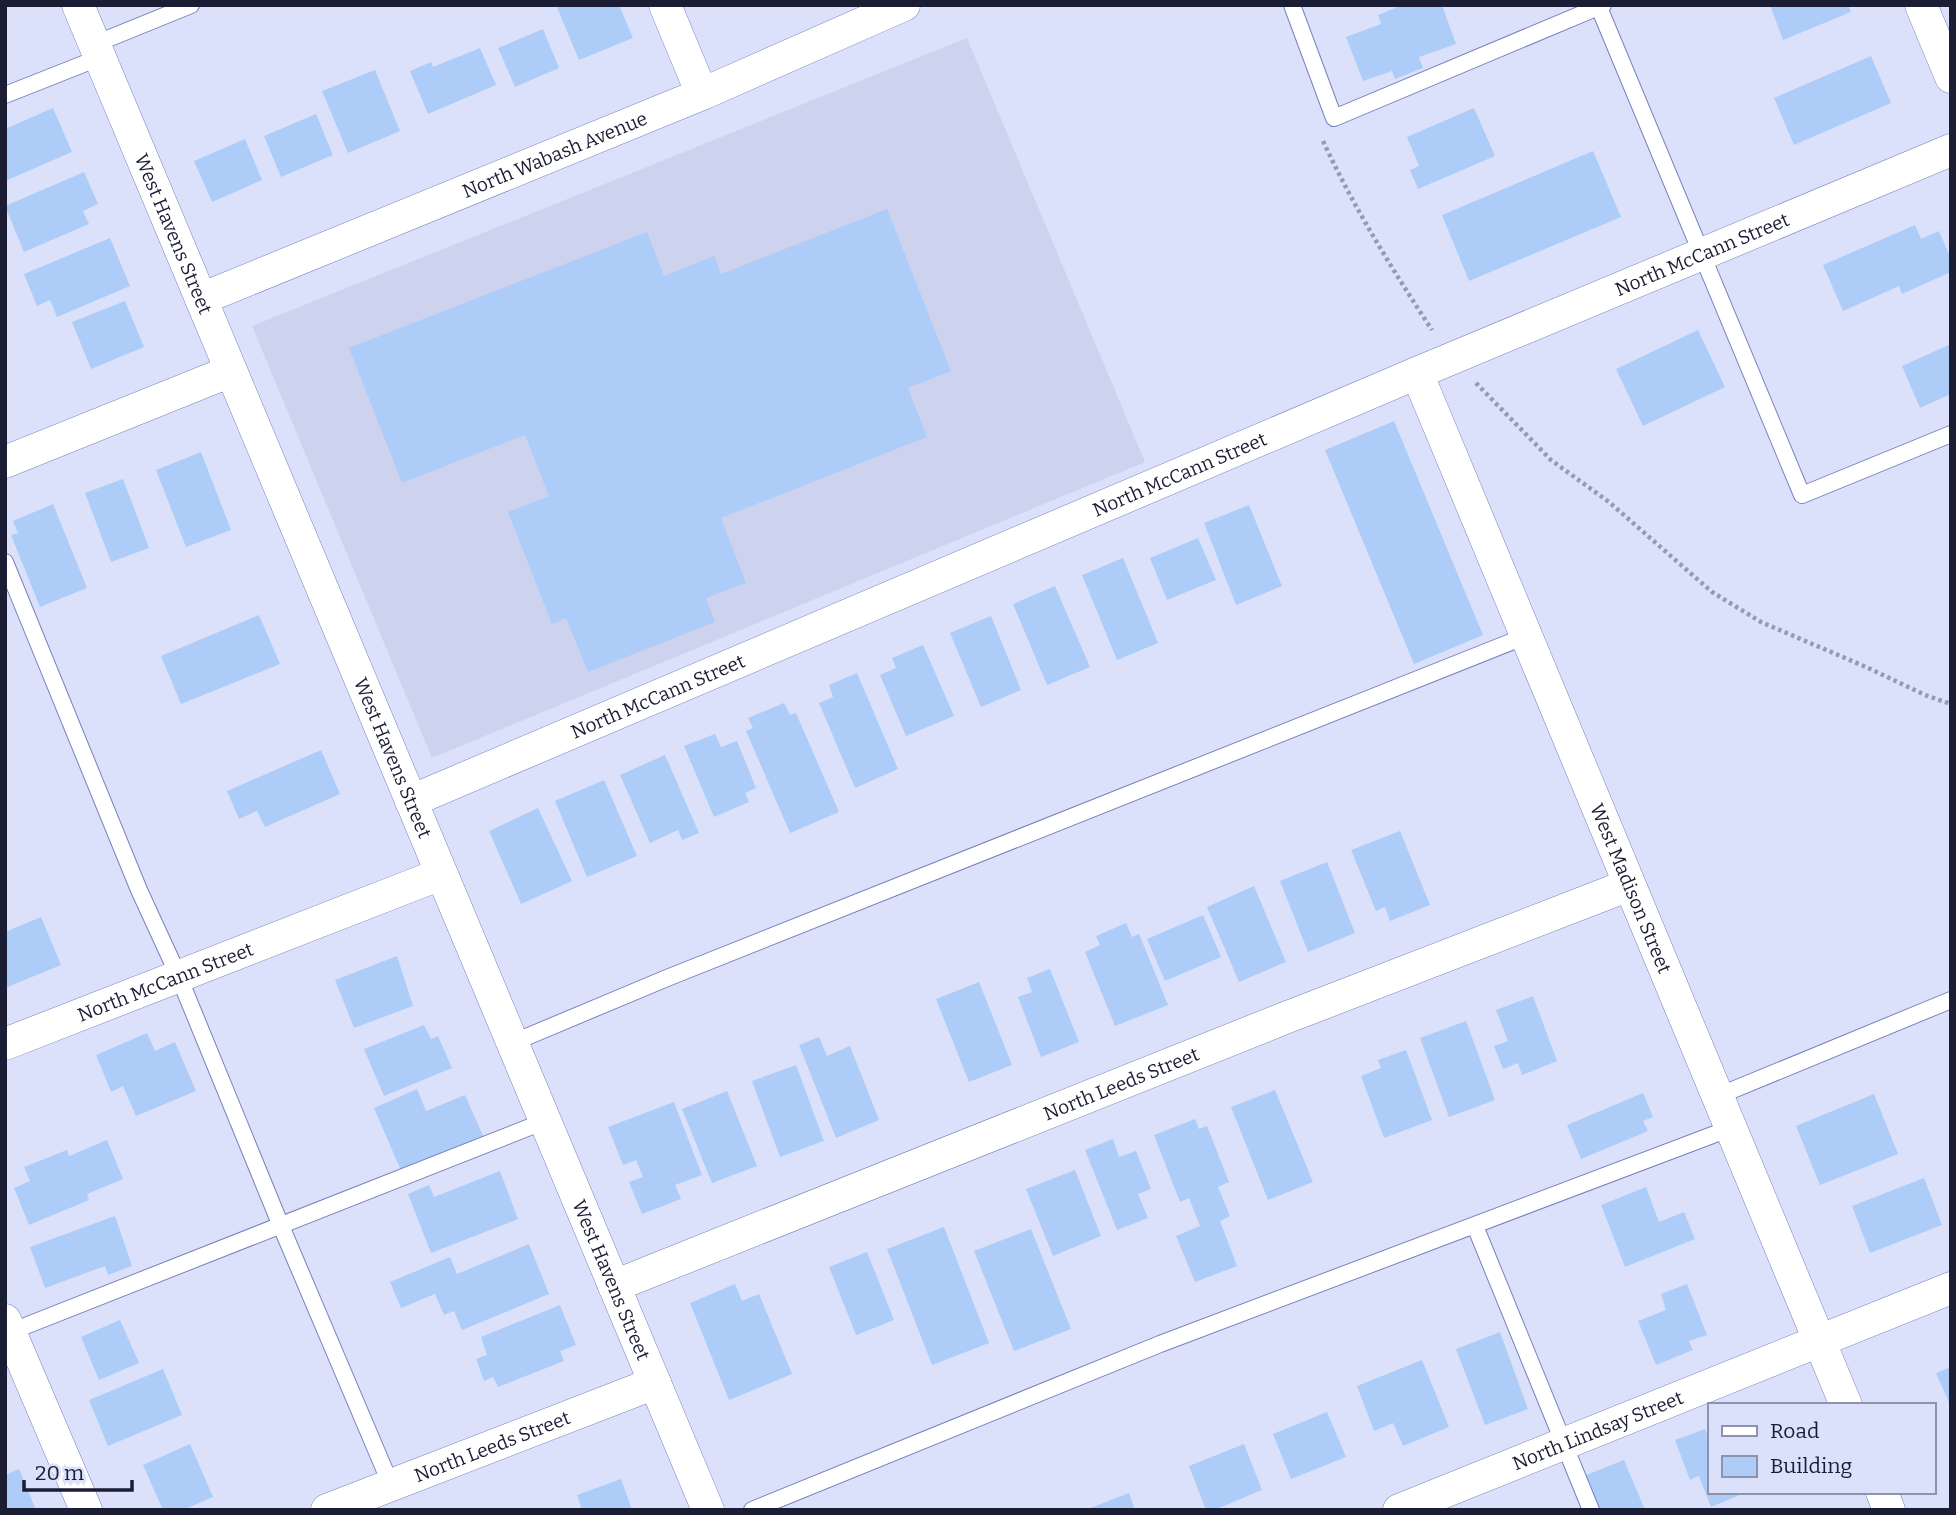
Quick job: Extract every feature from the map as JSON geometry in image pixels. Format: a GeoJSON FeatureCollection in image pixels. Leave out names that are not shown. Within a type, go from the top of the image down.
{"type":"FeatureCollection","features":[{"type":"Feature","properties":{"kind":"street","name":"West Havens Street"},"geometry":{"type":"LineString","coordinates":[[78,5],[708,1510]]}},
{"type":"Feature","properties":{"kind":"street"},"geometry":{"type":"LineString","coordinates":[[666,5],[702,94]]}},
{"type":"Feature","properties":{"kind":"street","name":"North Wabash Avenue"},"geometry":{"type":"LineString","coordinates":[[201,299],[702,94],[904,5]]}},
{"type":"Feature","properties":{"kind":"street"},"geometry":{"type":"LineString","coordinates":[[1921,5],[1951,77]]}},
{"type":"Feature","properties":{"kind":"street","name":"North McCann Street"},"geometry":{"type":"LineString","coordinates":[[411,802],[1417,373],[1951,150]]}},
{"type":"Feature","properties":{"kind":"street"},"geometry":{"type":"LineString","coordinates":[[5,462],[231,371]]}},
{"type":"Feature","properties":{"kind":"street","name":"West Madison Street"},"geometry":{"type":"LineString","coordinates":[[1417,373],[1845,1403]]}},
{"type":"Feature","properties":{"kind":"street","name":"North McCann Street"},"geometry":{"type":"LineString","coordinates":[[5,1044],[441,874]]}},
{"type":"Feature","properties":{"kind":"street","name":"North Leeds Street"},"geometry":{"type":"LineString","coordinates":[[614,1286],[1285,1017],[1629,885]]}},
{"type":"Feature","properties":{"kind":"street","name":"North Lindsay Street"},"geometry":{"type":"LineString","coordinates":[[1399,1510],[1951,1288]]}},
{"type":"Feature","properties":{"kind":"street"},"geometry":{"type":"LineString","coordinates":[[7,1328],[86,1510]]}},
{"type":"Feature","properties":{"kind":"street","name":"North Leeds Street"},"geometry":{"type":"LineString","coordinates":[[327,1510],[655,1383]]}},
{"type":"Feature","properties":{"kind":"lane"},"geometry":{"type":"LineString","coordinates":[[5,95],[191,5]]}},
{"type":"Feature","properties":{"kind":"lane"},"geometry":{"type":"LineString","coordinates":[[1292,5],[1334,118],[1600,6],[1802,495],[1951,434]]}},
{"type":"Feature","properties":{"kind":"lane"},"geometry":{"type":"LineString","coordinates":[[5,562],[139,890],[179,977],[391,1485]]}},
{"type":"Feature","properties":{"kind":"lane"},"geometry":{"type":"LineString","coordinates":[[512,1043],[667,978],[1526,636]]}},
{"type":"Feature","properties":{"kind":"lane"},"geometry":{"type":"LineString","coordinates":[[1718,1096],[1951,1000]]}},
{"type":"Feature","properties":{"kind":"lane"},"geometry":{"type":"LineString","coordinates":[[7,1328],[281,1226],[545,1121]]}},
{"type":"Feature","properties":{"kind":"lane"},"geometry":{"type":"LineString","coordinates":[[752,1510],[1160,1344],[1731,1128]]}},
{"type":"Feature","properties":{"kind":"lane"},"geometry":{"type":"LineString","coordinates":[[1475,1226],[1591,1510]]}},
{"type":"Feature","properties":{"kind":"path"},"geometry":{"type":"LineString","coordinates":[[1322,137],[1344,186],[1371,234],[1433,332],[1442,343],[1463,354],[1476,384],[1551,460],[1609,502],[1712,592],[1761,622],[1951,704]]}},
{"type":"Feature","properties":{"kind":"shaded area"},"geometry":{"type":"Polygon","coordinates":[[[967,38],[1145,462],[432,758],[252,326],[967,38]]]}},
{"type":"Feature","properties":{"kind":"building"},"geometry":{"type":"Polygon","coordinates":[[[556,5],[619,5],[633,38],[579,60],[556,5]]]}},
{"type":"Feature","properties":{"kind":"building"},"geometry":{"type":"Polygon","coordinates":[[[1402,5],[1442,5],[1456,44],[1419,57],[1423,68],[1395,79],[1392,71],[1363,81],[1346,37],[1381,24],[1378,15],[1402,5]]]}},
{"type":"Feature","properties":{"kind":"building"},"geometry":{"type":"Polygon","coordinates":[[[1770,5],[1848,5],[1851,12],[1783,40],[1770,5]]]}},
{"type":"Feature","properties":{"kind":"building"},"geometry":{"type":"Polygon","coordinates":[[[543,29],[559,68],[515,87],[498,48],[543,29]]]}},
{"type":"Feature","properties":{"kind":"building"},"geometry":{"type":"Polygon","coordinates":[[[480,48],[496,85],[428,114],[410,71],[431,62],[433,67],[480,48]]]}},
{"type":"Feature","properties":{"kind":"building"},"geometry":{"type":"Polygon","coordinates":[[[1871,56],[1891,103],[1794,145],[1774,98],[1871,56]]]}},
{"type":"Feature","properties":{"kind":"building"},"geometry":{"type":"Polygon","coordinates":[[[375,70],[400,131],[348,153],[322,91],[375,70]]]}},
{"type":"Feature","properties":{"kind":"building"},"geometry":{"type":"Polygon","coordinates":[[[53,108],[72,152],[5,181],[5,129],[53,108]]]}},
{"type":"Feature","properties":{"kind":"building"},"geometry":{"type":"Polygon","coordinates":[[[1474,108],[1495,156],[1418,189],[1410,170],[1419,166],[1407,137],[1474,108]]]}},
{"type":"Feature","properties":{"kind":"building"},"geometry":{"type":"Polygon","coordinates":[[[316,114],[333,155],[281,177],[264,136],[316,114]]]}},
{"type":"Feature","properties":{"kind":"building"},"geometry":{"type":"Polygon","coordinates":[[[245,139],[262,180],[212,202],[194,161],[245,139]]]}},
{"type":"Feature","properties":{"kind":"building"},"geometry":{"type":"Polygon","coordinates":[[[1593,151],[1621,217],[1469,281],[1442,215],[1593,151]]]}},
{"type":"Feature","properties":{"kind":"building"},"geometry":{"type":"Polygon","coordinates":[[[84,172],[98,204],[83,211],[89,224],[24,252],[5,206],[84,172]]]}},
{"type":"Feature","properties":{"kind":"building"},"geometry":{"type":"Polygon","coordinates":[[[887,209],[951,371],[908,388],[927,437],[721,518],[746,583],[706,598],[715,622],[588,672],[566,618],[552,624],[508,512],[549,496],[525,435],[402,483],[349,348],[647,232],[664,276],[714,256],[721,274],[887,209]]]}},
{"type":"Feature","properties":{"kind":"building"},"geometry":{"type":"Polygon","coordinates":[[[1915,225],[1921,239],[1939,231],[1951,259],[1951,272],[1902,294],[1899,286],[1843,311],[1823,265],[1915,225]]]}},
{"type":"Feature","properties":{"kind":"building"},"geometry":{"type":"Polygon","coordinates":[[[110,238],[130,286],[57,317],[50,300],[37,306],[24,274],[110,238]]]}},
{"type":"Feature","properties":{"kind":"building"},"geometry":{"type":"Polygon","coordinates":[[[125,301],[144,347],[91,369],[72,322],[125,301]]]}},
{"type":"Feature","properties":{"kind":"building"},"geometry":{"type":"Polygon","coordinates":[[[1698,330],[1725,387],[1643,426],[1616,369],[1698,330]]]}},
{"type":"Feature","properties":{"kind":"building"},"geometry":{"type":"Polygon","coordinates":[[[1951,344],[1951,394],[1920,408],[1902,366],[1951,344]]]}},
{"type":"Feature","properties":{"kind":"building"},"geometry":{"type":"Polygon","coordinates":[[[1394,421],[1483,635],[1414,664],[1325,450],[1394,421]]]}},
{"type":"Feature","properties":{"kind":"building"},"geometry":{"type":"Polygon","coordinates":[[[201,452],[231,530],[186,547],[156,470],[201,452]]]}},
{"type":"Feature","properties":{"kind":"building"},"geometry":{"type":"Polygon","coordinates":[[[123,479],[149,548],[111,562],[85,493],[123,479]]]}},
{"type":"Feature","properties":{"kind":"building"},"geometry":{"type":"Polygon","coordinates":[[[53,504],[87,588],[40,607],[11,535],[18,533],[13,521],[53,504]]]}},
{"type":"Feature","properties":{"kind":"building"},"geometry":{"type":"Polygon","coordinates":[[[1249,505],[1282,586],[1236,605],[1204,523],[1249,505]]]}},
{"type":"Feature","properties":{"kind":"building"},"geometry":{"type":"Polygon","coordinates":[[[1198,538],[1216,580],[1167,600],[1150,558],[1198,538]]]}},
{"type":"Feature","properties":{"kind":"building"},"geometry":{"type":"Polygon","coordinates":[[[1123,558],[1158,643],[1117,660],[1082,575],[1123,558]]]}},
{"type":"Feature","properties":{"kind":"building"},"geometry":{"type":"Polygon","coordinates":[[[1055,586],[1090,667],[1047,685],[1013,604],[1055,586]]]}},
{"type":"Feature","properties":{"kind":"building"},"geometry":{"type":"Polygon","coordinates":[[[259,615],[280,664],[181,704],[161,656],[259,615]]]}},
{"type":"Feature","properties":{"kind":"building"},"geometry":{"type":"Polygon","coordinates":[[[991,616],[1021,690],[981,707],[950,633],[991,616]]]}},
{"type":"Feature","properties":{"kind":"building"},"geometry":{"type":"Polygon","coordinates":[[[923,645],[954,716],[906,736],[880,675],[896,668],[892,658],[923,645]]]}},
{"type":"Feature","properties":{"kind":"building"},"geometry":{"type":"Polygon","coordinates":[[[857,673],[898,769],[855,788],[819,703],[833,697],[829,685],[857,673]]]}},
{"type":"Feature","properties":{"kind":"building"},"geometry":{"type":"Polygon","coordinates":[[[784,703],[790,715],[796,713],[839,812],[790,833],[746,731],[753,728],[748,718],[784,703]]]}},
{"type":"Feature","properties":{"kind":"building"},"geometry":{"type":"Polygon","coordinates":[[[715,734],[721,747],[737,741],[756,788],[745,793],[749,802],[714,817],[684,746],[715,734]]]}},
{"type":"Feature","properties":{"kind":"building"},"geometry":{"type":"Polygon","coordinates":[[[321,750],[340,794],[265,827],[257,811],[239,819],[227,791],[321,750]]]}},
{"type":"Feature","properties":{"kind":"building"},"geometry":{"type":"Polygon","coordinates":[[[665,755],[699,833],[682,840],[678,830],[650,843],[620,775],[665,755]]]}},
{"type":"Feature","properties":{"kind":"building"},"geometry":{"type":"Polygon","coordinates":[[[604,780],[637,856],[587,877],[555,801],[604,780]]]}},
{"type":"Feature","properties":{"kind":"building"},"geometry":{"type":"Polygon","coordinates":[[[538,808],[572,881],[521,904],[489,831],[538,808]]]}},
{"type":"Feature","properties":{"kind":"building"},"geometry":{"type":"Polygon","coordinates":[[[1400,831],[1430,905],[1390,921],[1385,907],[1376,911],[1351,850],[1400,831]]]}},
{"type":"Feature","properties":{"kind":"building"},"geometry":{"type":"Polygon","coordinates":[[[1327,862],[1355,933],[1308,952],[1280,881],[1327,862]]]}},
{"type":"Feature","properties":{"kind":"building"},"geometry":{"type":"Polygon","coordinates":[[[1254,886],[1286,962],[1239,982],[1207,907],[1254,886]]]}},
{"type":"Feature","properties":{"kind":"building"},"geometry":{"type":"Polygon","coordinates":[[[1203,915],[1221,957],[1165,981],[1147,939],[1203,915]]]}},
{"type":"Feature","properties":{"kind":"building"},"geometry":{"type":"Polygon","coordinates":[[[41,917],[61,965],[5,988],[5,932],[41,917]]]}},
{"type":"Feature","properties":{"kind":"building"},"geometry":{"type":"Polygon","coordinates":[[[1126,923],[1132,937],[1139,934],[1168,1005],[1115,1026],[1085,952],[1100,945],[1096,936],[1126,923]]]}},
{"type":"Feature","properties":{"kind":"building"},"geometry":{"type":"Polygon","coordinates":[[[397,956],[413,1006],[354,1028],[335,980],[397,956]]]}},
{"type":"Feature","properties":{"kind":"building"},"geometry":{"type":"Polygon","coordinates":[[[1050,969],[1079,1042],[1041,1057],[1018,997],[1032,992],[1027,978],[1050,969]]]}},
{"type":"Feature","properties":{"kind":"building"},"geometry":{"type":"Polygon","coordinates":[[[979,982],[1012,1065],[969,1082],[936,999],[979,982]]]}},
{"type":"Feature","properties":{"kind":"building"},"geometry":{"type":"Polygon","coordinates":[[[1533,996],[1557,1061],[1522,1075],[1518,1063],[1503,1069],[1494,1046],[1508,1041],[1496,1010],[1533,996]]]}},
{"type":"Feature","properties":{"kind":"building"},"geometry":{"type":"Polygon","coordinates":[[[1466,1021],[1495,1100],[1449,1117],[1420,1038],[1466,1021]]]}},
{"type":"Feature","properties":{"kind":"building"},"geometry":{"type":"Polygon","coordinates":[[[424,1025],[431,1039],[438,1036],[452,1068],[384,1096],[364,1049],[424,1025]]]}},
{"type":"Feature","properties":{"kind":"building"},"geometry":{"type":"Polygon","coordinates":[[[147,1033],[155,1051],[175,1042],[196,1091],[136,1116],[123,1086],[111,1092],[96,1055],[147,1033]]]}},
{"type":"Feature","properties":{"kind":"building"},"geometry":{"type":"Polygon","coordinates":[[[819,1037],[827,1056],[850,1046],[879,1120],[836,1138],[799,1045],[819,1037]]]}},
{"type":"Feature","properties":{"kind":"building"},"geometry":{"type":"Polygon","coordinates":[[[1406,1050],[1432,1120],[1384,1138],[1361,1076],[1381,1068],[1378,1060],[1406,1050]]]}},
{"type":"Feature","properties":{"kind":"building"},"geometry":{"type":"Polygon","coordinates":[[[796,1065],[824,1141],[780,1157],[752,1081],[796,1065]]]}},
{"type":"Feature","properties":{"kind":"building"},"geometry":{"type":"Polygon","coordinates":[[[417,1089],[426,1111],[465,1095],[484,1138],[402,1173],[374,1108],[417,1089]]]}},
{"type":"Feature","properties":{"kind":"building"},"geometry":{"type":"Polygon","coordinates":[[[1275,1090],[1313,1182],[1268,1200],[1231,1107],[1275,1090]]]}},
{"type":"Feature","properties":{"kind":"building"},"geometry":{"type":"Polygon","coordinates":[[[727,1091],[757,1166],[712,1183],[682,1109],[727,1091]]]}},
{"type":"Feature","properties":{"kind":"building"},"geometry":{"type":"Polygon","coordinates":[[[1643,1093],[1653,1117],[1643,1121],[1648,1131],[1581,1159],[1567,1125],[1643,1093]]]}},
{"type":"Feature","properties":{"kind":"building"},"geometry":{"type":"Polygon","coordinates":[[[1874,1094],[1898,1154],[1820,1185],[1796,1126],[1874,1094]]]}},
{"type":"Feature","properties":{"kind":"building"},"geometry":{"type":"Polygon","coordinates":[[[674,1102],[702,1175],[675,1185],[681,1199],[642,1214],[629,1182],[643,1177],[636,1160],[623,1165],[608,1127],[674,1102]]]}},
{"type":"Feature","properties":{"kind":"building"},"geometry":{"type":"Polygon","coordinates":[[[1195,1119],[1199,1129],[1207,1126],[1229,1182],[1218,1187],[1230,1216],[1220,1221],[1237,1266],[1195,1282],[1176,1236],[1200,1226],[1189,1198],[1180,1202],[1154,1135],[1195,1119]]]}},
{"type":"Feature","properties":{"kind":"building"},"geometry":{"type":"Polygon","coordinates":[[[1113,1139],[1119,1157],[1136,1151],[1151,1189],[1138,1194],[1148,1218],[1117,1230],[1085,1150],[1113,1139]]]}},
{"type":"Feature","properties":{"kind":"building"},"geometry":{"type":"Polygon","coordinates":[[[107,1140],[123,1179],[87,1194],[89,1200],[29,1225],[14,1188],[30,1181],[24,1167],[67,1150],[69,1156],[107,1140]]]}},
{"type":"Feature","properties":{"kind":"building"},"geometry":{"type":"Polygon","coordinates":[[[1075,1170],[1101,1236],[1053,1256],[1026,1189],[1075,1170]]]}},
{"type":"Feature","properties":{"kind":"building"},"geometry":{"type":"Polygon","coordinates":[[[500,1171],[518,1219],[431,1253],[408,1194],[429,1185],[434,1197],[500,1171]]]}},
{"type":"Feature","properties":{"kind":"building"},"geometry":{"type":"Polygon","coordinates":[[[1924,1178],[1942,1225],[1870,1253],[1852,1206],[1924,1178]]]}},
{"type":"Feature","properties":{"kind":"building"},"geometry":{"type":"Polygon","coordinates":[[[1646,1187],[1659,1222],[1684,1212],[1695,1239],[1625,1267],[1601,1205],[1646,1187]]]}},
{"type":"Feature","properties":{"kind":"building"},"geometry":{"type":"Polygon","coordinates":[[[115,1216],[132,1266],[108,1275],[105,1266],[45,1288],[30,1247],[115,1216]]]}},
{"type":"Feature","properties":{"kind":"building"},"geometry":{"type":"Polygon","coordinates":[[[944,1227],[989,1343],[932,1365],[887,1249],[944,1227]]]}},
{"type":"Feature","properties":{"kind":"building"},"geometry":{"type":"Polygon","coordinates":[[[1031,1229],[1071,1329],[1014,1351],[974,1251],[1031,1229]]]}},
{"type":"Feature","properties":{"kind":"building"},"geometry":{"type":"Polygon","coordinates":[[[529,1244],[549,1294],[462,1330],[454,1311],[444,1315],[435,1294],[401,1308],[390,1282],[450,1257],[457,1274],[529,1244]]]}},
{"type":"Feature","properties":{"kind":"building"},"geometry":{"type":"Polygon","coordinates":[[[867,1252],[894,1320],[856,1335],[829,1267],[867,1252]]]}},
{"type":"Feature","properties":{"kind":"building"},"geometry":{"type":"Polygon","coordinates":[[[735,1284],[742,1301],[759,1294],[792,1374],[729,1400],[690,1303],[735,1284]]]}},
{"type":"Feature","properties":{"kind":"building"},"geometry":{"type":"Polygon","coordinates":[[[1687,1284],[1707,1335],[1689,1341],[1693,1350],[1656,1365],[1638,1321],[1666,1310],[1661,1294],[1687,1284]]]}},
{"type":"Feature","properties":{"kind":"building"},"geometry":{"type":"Polygon","coordinates":[[[560,1305],[576,1345],[560,1351],[564,1361],[498,1387],[493,1377],[484,1381],[476,1359],[487,1355],[481,1337],[560,1305]]]}},
{"type":"Feature","properties":{"kind":"building"},"geometry":{"type":"Polygon","coordinates":[[[120,1320],[139,1363],[99,1380],[81,1337],[120,1320]]]}},
{"type":"Feature","properties":{"kind":"building"},"geometry":{"type":"Polygon","coordinates":[[[1500,1332],[1528,1409],[1485,1425],[1456,1349],[1500,1332]]]}},
{"type":"Feature","properties":{"kind":"building"},"geometry":{"type":"Polygon","coordinates":[[[1422,1360],[1449,1427],[1403,1446],[1393,1423],[1374,1431],[1357,1386],[1422,1360]]]}},
{"type":"Feature","properties":{"kind":"building"},"geometry":{"type":"Polygon","coordinates":[[[1951,1367],[1951,1407],[1936,1373],[1951,1367]]]}},
{"type":"Feature","properties":{"kind":"building"},"geometry":{"type":"Polygon","coordinates":[[[163,1369],[182,1415],[108,1446],[89,1400],[163,1369]]]}},
{"type":"Feature","properties":{"kind":"building"},"geometry":{"type":"Polygon","coordinates":[[[1327,1412],[1346,1457],[1291,1479],[1273,1434],[1327,1412]]]}},
{"type":"Feature","properties":{"kind":"building"},"geometry":{"type":"Polygon","coordinates":[[[1705,1429],[1708,1436],[1708,1494],[1742,1494],[1711,1507],[1699,1476],[1690,1480],[1675,1440],[1705,1429]]]}},
{"type":"Feature","properties":{"kind":"building"},"geometry":{"type":"Polygon","coordinates":[[[190,1444],[213,1497],[183,1510],[163,1510],[143,1465],[190,1444]]]}},
{"type":"Feature","properties":{"kind":"building"},"geometry":{"type":"Polygon","coordinates":[[[1244,1444],[1262,1490],[1214,1510],[1206,1510],[1189,1466],[1244,1444]]]}},
{"type":"Feature","properties":{"kind":"building"},"geometry":{"type":"Polygon","coordinates":[[[1624,1460],[1645,1510],[1600,1510],[1586,1475],[1624,1460]]]}},
{"type":"Feature","properties":{"kind":"building"},"geometry":{"type":"Polygon","coordinates":[[[19,1469],[36,1510],[5,1510],[5,1475],[19,1469]]]}},
{"type":"Feature","properties":{"kind":"building"},"geometry":{"type":"Polygon","coordinates":[[[621,1479],[632,1510],[582,1510],[577,1495],[621,1479]]]}},
{"type":"Feature","properties":{"kind":"building"},"geometry":{"type":"Polygon","coordinates":[[[1129,1493],[1135,1510],[1085,1510],[1129,1493]]]}}]}
